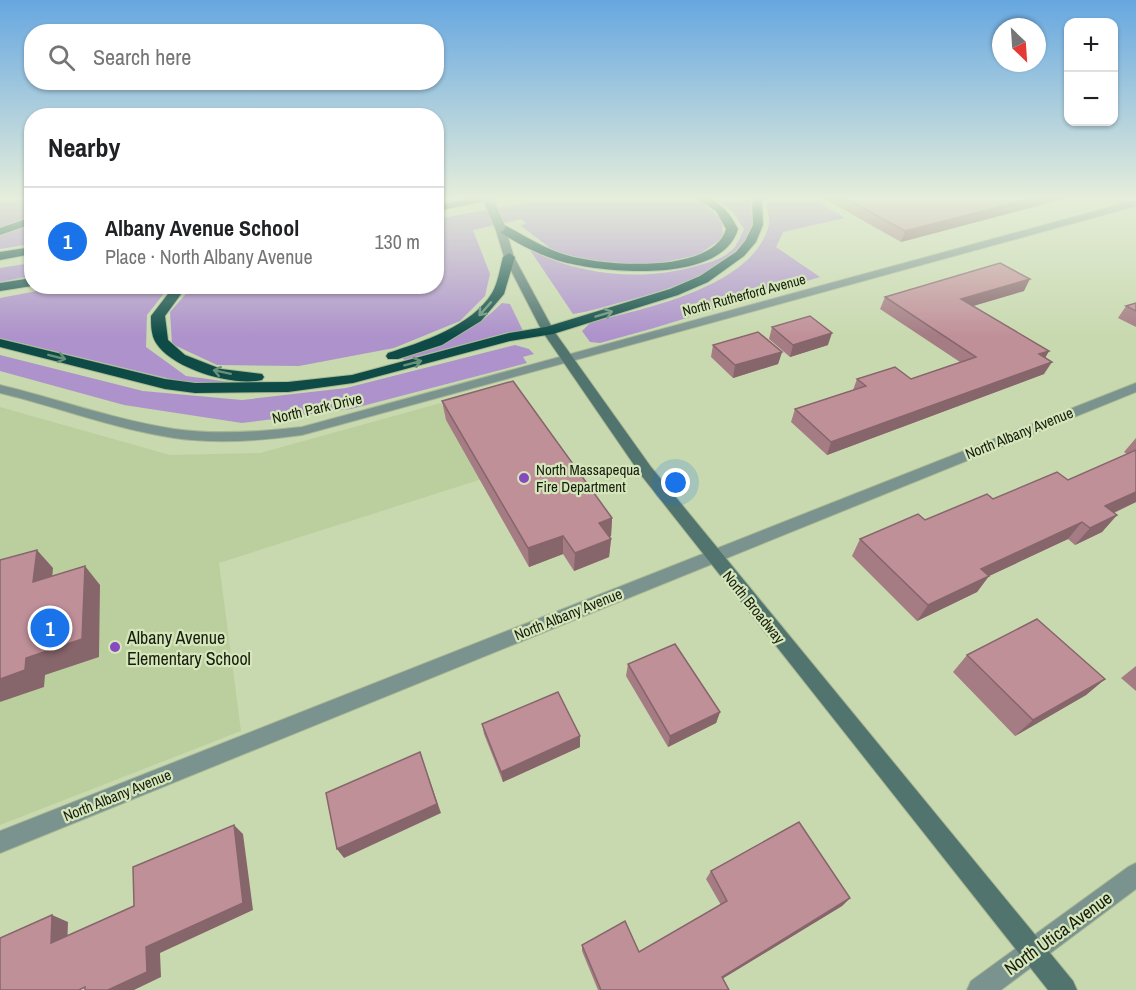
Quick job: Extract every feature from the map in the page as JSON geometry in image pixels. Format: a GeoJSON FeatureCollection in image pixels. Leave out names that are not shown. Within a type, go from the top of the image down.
{"type":"FeatureCollection","features":[{"type":"Feature","properties":{"kind":"highway"},"geometry":{"type":"LineString","coordinates":[[531,243],[548,252],[580,262],[633,268],[666,266],[692,261],[715,251],[725,243]]}},
{"type":"Feature","properties":{"kind":"highway"},"geometry":{"type":"LineString","coordinates":[[0,342],[165,384],[195,388],[288,387],[353,379],[509,337],[548,331],[674,292],[723,268],[749,243]]}},
{"type":"Feature","properties":{"kind":"highway"},"geometry":{"type":"LineString","coordinates":[[0,256],[24,252]]}},
{"type":"Feature","properties":{"kind":"highway"},"geometry":{"type":"LineString","coordinates":[[175,294],[158,316],[159,336],[164,346],[177,356],[204,368],[248,378],[289,376],[343,369],[437,342],[476,318],[498,294],[509,257]]}},
{"type":"Feature","properties":{"kind":"highway"},"geometry":{"type":"LineString","coordinates":[[0,287],[24,283]]}},
{"type":"Feature","properties":{"kind":"main road","name":"North Broadway"},"geometry":{"type":"LineString","coordinates":[[505,243],[509,257],[548,331],[646,471],[1064,990]]}},
{"type":"Feature","properties":{"kind":"street","name":"North Rutherford Avenue"},"geometry":{"type":"LineString","coordinates":[[567,359],[989,243]]}},
{"type":"Feature","properties":{"kind":"street","name":"North Park Drive"},"geometry":{"type":"LineString","coordinates":[[0,389],[156,430],[200,436],[266,436],[302,431],[567,359]]}},
{"type":"Feature","properties":{"kind":"street","name":"North Albany Avenue"},"geometry":{"type":"LineString","coordinates":[[0,842],[1136,387]]}},
{"type":"Feature","properties":{"kind":"street","name":"North Utica Avenue"},"geometry":{"type":"LineString","coordinates":[[980,990],[1136,875]]}},
{"type":"Feature","properties":{"kind":"shaded area"},"geometry":{"type":"Polygon","coordinates":[[[0,243],[24,243],[24,245],[0,249],[0,243]]]}},
{"type":"Feature","properties":{"kind":"shaded area"},"geometry":{"type":"Polygon","coordinates":[[[444,243],[478,243],[490,274],[485,296],[460,321],[394,348],[299,366],[217,365],[172,344],[170,312],[186,294],[444,294],[444,243]]]}},
{"type":"Feature","properties":{"kind":"shaded area"},"geometry":{"type":"Polygon","coordinates":[[[544,243],[715,243],[698,255],[650,265],[585,261],[554,251],[544,243]]]}},
{"type":"Feature","properties":{"kind":"shaded area"},"geometry":{"type":"Polygon","coordinates":[[[743,243],[730,257],[713,269],[673,287],[573,314],[530,250],[550,259],[592,271],[635,275],[679,270],[704,264],[718,259],[736,245],[743,243]]]}},
{"type":"Feature","properties":{"kind":"shaded area"},"geometry":{"type":"Polygon","coordinates":[[[760,243],[778,243],[776,247],[820,277],[600,343],[590,342],[582,331],[591,322],[639,310],[694,292],[743,264],[760,243]]]}},
{"type":"Feature","properties":{"kind":"shaded area"},"geometry":{"type":"Polygon","coordinates":[[[24,264],[24,277],[0,282],[0,268],[24,264]]]}},
{"type":"Feature","properties":{"kind":"shaded area"},"geometry":{"type":"Polygon","coordinates":[[[24,293],[164,294],[147,315],[146,347],[186,376],[237,383],[183,382],[0,338],[0,298],[24,293]]]}},
{"type":"Feature","properties":{"kind":"shaded area"},"geometry":{"type":"Polygon","coordinates":[[[502,303],[510,304],[524,333],[509,332],[404,360],[403,358],[467,330],[502,303]]]}},
{"type":"Feature","properties":{"kind":"shaded area"},"geometry":{"type":"Polygon","coordinates":[[[515,345],[529,349],[534,354],[523,357],[527,363],[351,409],[242,423],[124,405],[0,371],[0,355],[143,391],[242,400],[346,388],[515,345]]]}},
{"type":"Feature","properties":{"kind":"shaded area","name":"Albany Avenue Elementary School"},"geometry":{"type":"Polygon","coordinates":[[[441,403],[482,479],[219,563],[241,731],[0,825],[0,407],[170,455],[260,453],[441,403]]]}},
{"type":"Feature","properties":{"kind":"building"},"geometry":{"type":"Polygon","coordinates":[[[1000,263],[1030,279],[961,299],[1049,351],[1039,354],[1052,362],[831,442],[795,409],[866,386],[857,379],[895,367],[911,379],[976,357],[885,297],[1000,263]]]}},
{"type":"Feature","properties":{"kind":"building"},"geometry":{"type":"Polygon","coordinates":[[[1136,303],[1136,311],[1126,306],[1136,303]]]}},
{"type":"Feature","properties":{"kind":"building"},"geometry":{"type":"Polygon","coordinates":[[[810,316],[832,333],[793,345],[772,327],[810,316]]]}},
{"type":"Feature","properties":{"kind":"building"},"geometry":{"type":"Polygon","coordinates":[[[758,332],[782,352],[735,365],[713,345],[758,332]]]}},
{"type":"Feature","properties":{"kind":"building","name":"North Massapequa Fire Department"},"geometry":{"type":"Polygon","coordinates":[[[513,381],[612,518],[599,523],[611,539],[575,553],[563,536],[528,548],[442,401],[513,381]]]}},
{"type":"Feature","properties":{"kind":"building"},"geometry":{"type":"Polygon","coordinates":[[[1136,450],[1136,492],[1105,506],[1117,515],[1090,528],[1082,522],[981,569],[989,576],[928,605],[860,539],[918,514],[925,520],[987,494],[993,499],[1057,472],[1068,480],[1136,450]]]}},
{"type":"Feature","properties":{"kind":"building"},"geometry":{"type":"Polygon","coordinates":[[[37,550],[33,582],[85,566],[82,639],[26,658],[25,670],[0,679],[0,560],[37,550]]]}},
{"type":"Feature","properties":{"kind":"building"},"geometry":{"type":"Polygon","coordinates":[[[1037,619],[1105,679],[1033,720],[967,655],[1037,619]]]}},
{"type":"Feature","properties":{"kind":"building"},"geometry":{"type":"Polygon","coordinates":[[[675,644],[720,712],[670,736],[628,664],[675,644]]]}},
{"type":"Feature","properties":{"kind":"building"},"geometry":{"type":"Polygon","coordinates":[[[558,692],[580,736],[501,772],[482,724],[558,692]]]}},
{"type":"Feature","properties":{"kind":"building"},"geometry":{"type":"Polygon","coordinates":[[[420,752],[437,804],[337,849],[326,793],[420,752]]]}},
{"type":"Feature","properties":{"kind":"building"},"geometry":{"type":"Polygon","coordinates":[[[799,822],[850,898],[722,977],[729,990],[601,990],[582,945],[625,921],[639,952],[727,901],[711,871],[799,822]]]}},
{"type":"Feature","properties":{"kind":"building"},"geometry":{"type":"Polygon","coordinates":[[[234,825],[243,903],[146,947],[147,972],[108,990],[85,990],[85,987],[79,990],[0,990],[0,938],[52,915],[51,943],[134,906],[133,867],[234,825]]]}},
{"type":"Feature","properties":{"kind":"place","name":"North Massapequa Fire Department"},"geometry":{"type":"Point","coordinates":[524,478]}},
{"type":"Feature","properties":{"kind":"place","name":"Albany Avenue School"},"geometry":{"type":"Point","coordinates":[50,628]}},
{"type":"Feature","properties":{"kind":"place","name":"Albany Avenue Elementary School"},"geometry":{"type":"Point","coordinates":[115,647]}}]}
